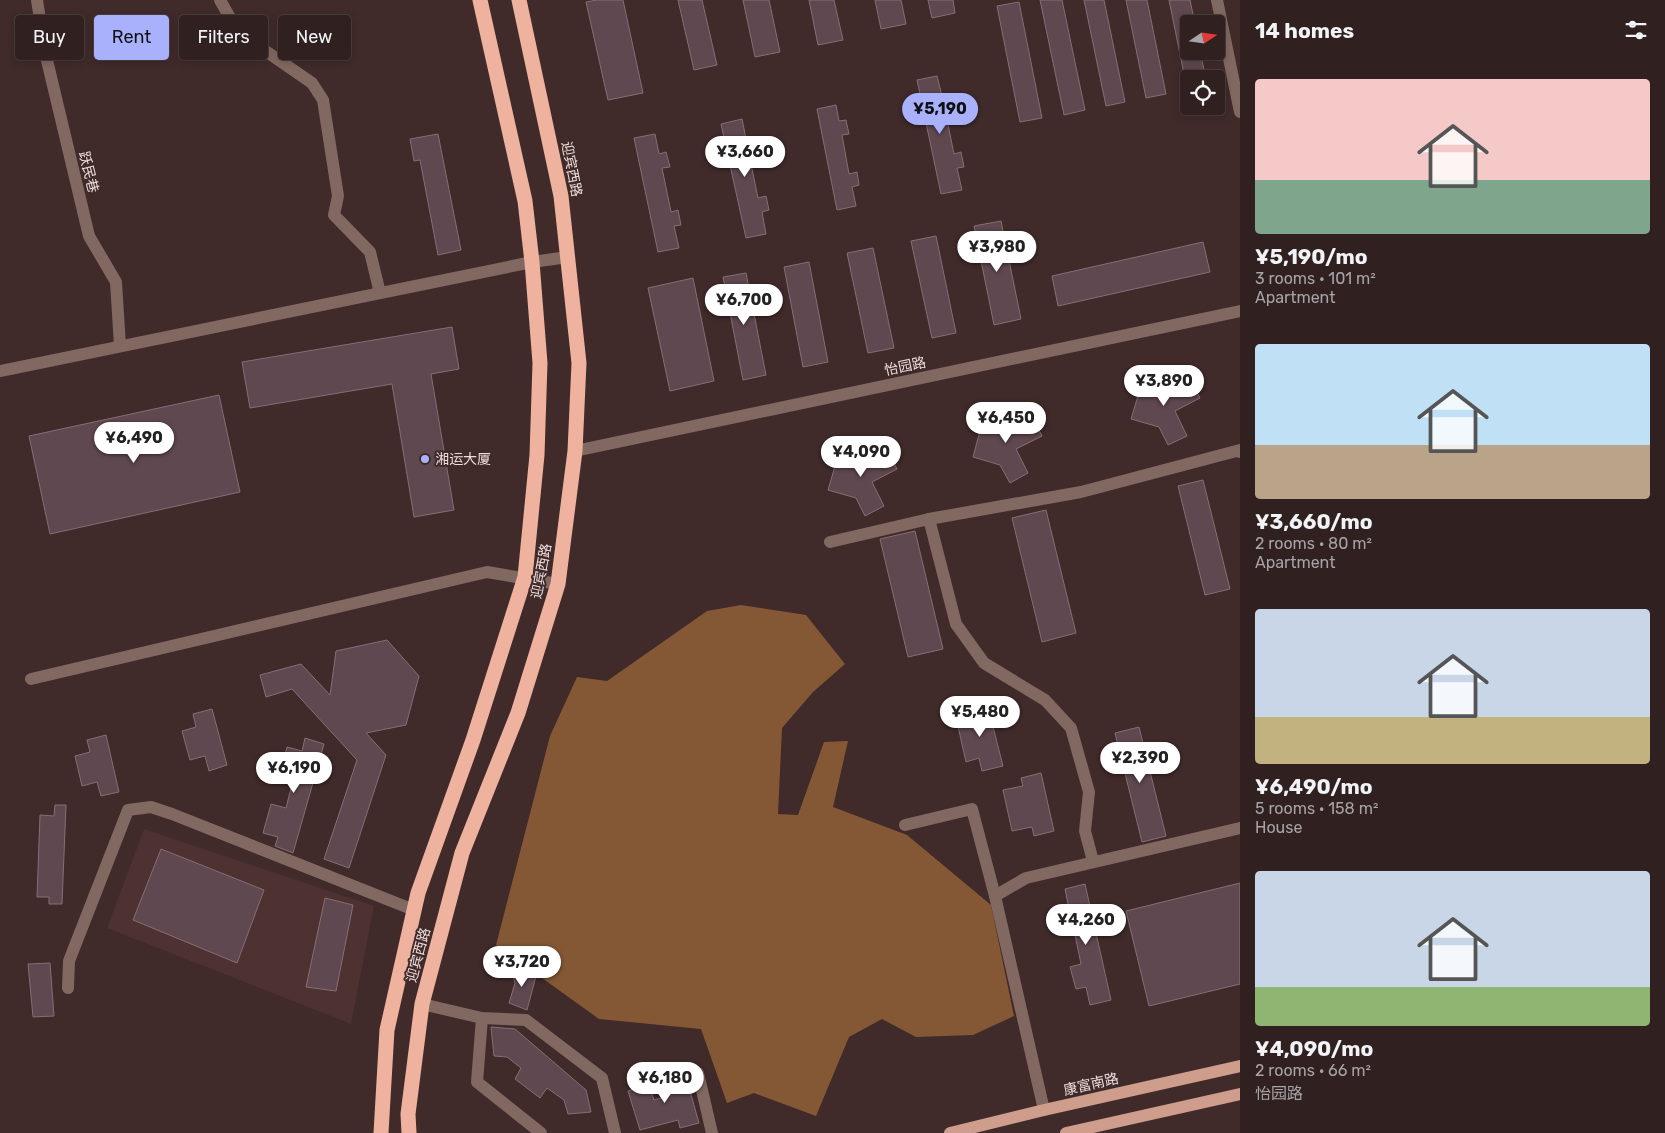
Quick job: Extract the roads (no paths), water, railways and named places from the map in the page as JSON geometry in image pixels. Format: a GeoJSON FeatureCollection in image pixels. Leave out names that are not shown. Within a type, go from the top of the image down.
{"type":"FeatureCollection","features":[{"type":"Feature","properties":{"kind":"highway","name":"迎宾西路"},"geometry":{"type":"LineString","coordinates":[[381,1133],[387,1030],[414,910],[418,893],[473,740],[525,577],[538,455],[540,362],[532,262],[524,201],[480,0]]}},
{"type":"Feature","properties":{"kind":"highway","name":"迎宾西路"},"geometry":{"type":"LineString","coordinates":[[409,1133],[408,1114],[422,1004],[462,853],[518,713],[558,584],[575,451],[579,363],[561,196],[519,0]]}},
{"type":"Feature","properties":{"kind":"highway"},"geometry":{"type":"LineString","coordinates":[[408,1114],[418,1133]]}},
{"type":"Feature","properties":{"kind":"main road","name":"康富南路"},"geometry":{"type":"LineString","coordinates":[[950,1133],[1240,1066]]}},
{"type":"Feature","properties":{"kind":"main road"},"geometry":{"type":"LineString","coordinates":[[1066,1133],[1240,1094]]}},
{"type":"Feature","properties":{"kind":"street","name":"跃民巷"},"geometry":{"type":"LineString","coordinates":[[37,0],[45,52],[89,236],[116,282],[120,346]]}},
{"type":"Feature","properties":{"kind":"street"},"geometry":{"type":"LineString","coordinates":[[220,0],[238,32],[312,83],[323,100],[338,196],[334,215],[370,252],[380,293]]}},
{"type":"Feature","properties":{"kind":"street"},"geometry":{"type":"LineString","coordinates":[[1217,0],[1240,112]]}},
{"type":"Feature","properties":{"kind":"street"},"geometry":{"type":"LineString","coordinates":[[0,371],[532,262],[568,257]]}},
{"type":"Feature","properties":{"kind":"street","name":"怡园路"},"geometry":{"type":"LineString","coordinates":[[575,451],[1240,311]]}},
{"type":"Feature","properties":{"kind":"street"},"geometry":{"type":"LineString","coordinates":[[830,542],[929,519],[1081,492],[1240,451]]}},
{"type":"Feature","properties":{"kind":"street"},"geometry":{"type":"LineString","coordinates":[[929,519],[956,624],[984,664],[1045,700],[1071,728],[1088,792],[1085,831],[1093,862]]}},
{"type":"Feature","properties":{"kind":"street"},"geometry":{"type":"LineString","coordinates":[[31,679],[487,572],[558,584]]}},
{"type":"Feature","properties":{"kind":"street"},"geometry":{"type":"LineString","coordinates":[[68,988],[69,961],[128,810],[151,807],[172,814],[414,910]]}},
{"type":"Feature","properties":{"kind":"street"},"geometry":{"type":"LineString","coordinates":[[905,825],[972,809],[995,896],[1044,1110]]}},
{"type":"Feature","properties":{"kind":"street"},"geometry":{"type":"LineString","coordinates":[[995,896],[1026,878],[1240,828]]}},
{"type":"Feature","properties":{"kind":"street"},"geometry":{"type":"LineString","coordinates":[[422,1004],[482,1018],[526,1020],[602,1078],[615,1133]]}},
{"type":"Feature","properties":{"kind":"street"},"geometry":{"type":"LineString","coordinates":[[482,1018],[477,1082],[541,1133]]}},
{"type":"Feature","properties":{"kind":"street"},"geometry":{"type":"LineString","coordinates":[[698,1073],[712,1133]]}},
{"type":"Feature","properties":{"kind":"place","name":"湘运大厦"},"geometry":{"type":"Point","coordinates":[425,459]}}]}
